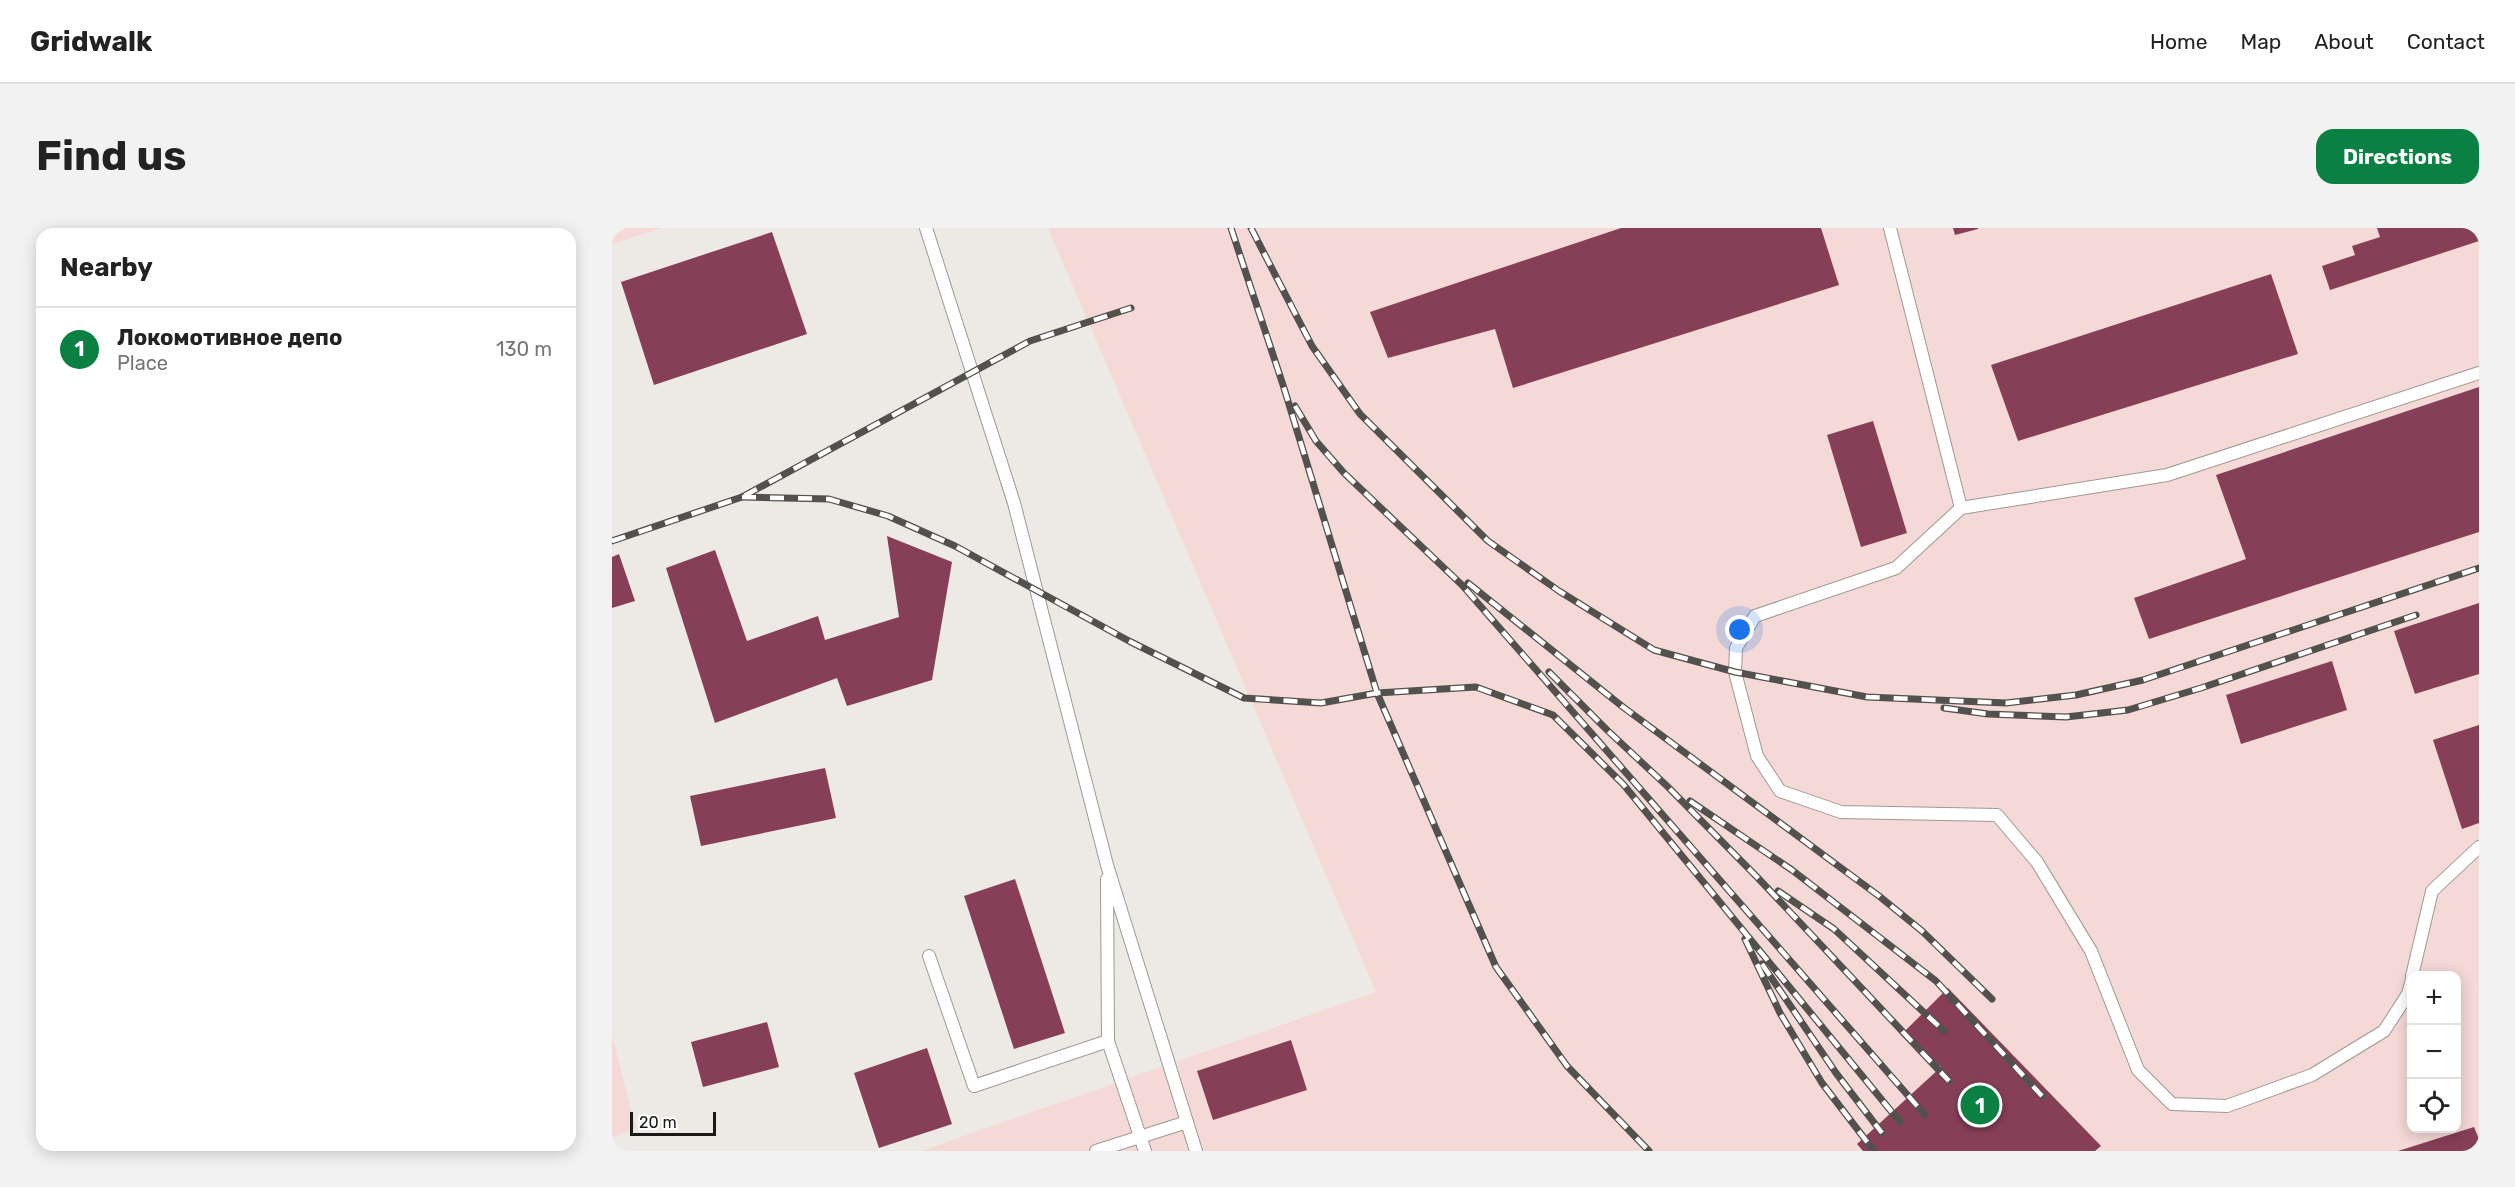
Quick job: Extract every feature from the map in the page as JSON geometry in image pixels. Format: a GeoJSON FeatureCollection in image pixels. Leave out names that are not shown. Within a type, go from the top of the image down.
{"type":"FeatureCollection","features":[{"type":"Feature","properties":{"kind":"lane"},"geometry":{"type":"LineString","coordinates":[[926,228],[1014,503],[1107,865],[1196,1151]]}},
{"type":"Feature","properties":{"kind":"lane"},"geometry":{"type":"LineString","coordinates":[[1890,228],[1961,507]]}},
{"type":"Feature","properties":{"kind":"lane"},"geometry":{"type":"LineString","coordinates":[[2407,996],[2384,1031],[2312,1075],[2227,1106],[2172,1104],[2138,1070],[2091,951],[2037,862],[1997,815],[1841,812],[1780,791],[1757,756],[1735,672],[1736,648],[1755,616],[1896,568],[1961,507],[2167,475],[2479,373]]}},
{"type":"Feature","properties":{"kind":"lane"},"geometry":{"type":"LineString","coordinates":[[2413,971],[2432,891],[2479,847]]}},
{"type":"Feature","properties":{"kind":"lane"},"geometry":{"type":"LineString","coordinates":[[1107,865],[1108,1041],[1145,1151]]}},
{"type":"Feature","properties":{"kind":"lane"},"geometry":{"type":"LineString","coordinates":[[929,956],[974,1086],[1108,1041]]}},
{"type":"Feature","properties":{"kind":"lane"},"geometry":{"type":"LineString","coordinates":[[1096,1151],[1187,1122]]}},
{"type":"Feature","properties":{"kind":"shaded area"},"geometry":{"type":"Polygon","coordinates":[[[612,228],[662,228],[612,244],[612,228]]]}},
{"type":"Feature","properties":{"kind":"shaded area"},"geometry":{"type":"Polygon","coordinates":[[[1048,228],[2479,228],[2479,1151],[921,1151],[1376,992],[1048,228]]]}},
{"type":"Feature","properties":{"kind":"shaded area"},"geometry":{"type":"Polygon","coordinates":[[[612,1036],[636,1128],[612,1137],[612,1036]]]}},
{"type":"Feature","properties":{"kind":"building"},"geometry":{"type":"Polygon","coordinates":[[[1621,228],[1821,228],[1839,285],[1513,388],[1495,329],[1388,358],[1370,312],[1621,228]]]}},
{"type":"Feature","properties":{"kind":"building"},"geometry":{"type":"Polygon","coordinates":[[[1953,228],[1978,228],[1978,229],[1955,235],[1953,228]]]}},
{"type":"Feature","properties":{"kind":"building"},"geometry":{"type":"Polygon","coordinates":[[[2377,228],[2479,228],[2479,241],[2330,290],[2322,266],[2355,255],[2352,246],[2380,237],[2377,228]]]}},
{"type":"Feature","properties":{"kind":"building"},"geometry":{"type":"Polygon","coordinates":[[[772,232],[807,334],[654,385],[621,282],[772,232]]]}},
{"type":"Feature","properties":{"kind":"building"},"geometry":{"type":"Polygon","coordinates":[[[2271,274],[2298,354],[2018,441],[1991,365],[2271,274]]]}},
{"type":"Feature","properties":{"kind":"building"},"geometry":{"type":"Polygon","coordinates":[[[2479,387],[2479,532],[2149,639],[2134,598],[2246,559],[2216,475],[2479,387]]]}},
{"type":"Feature","properties":{"kind":"building"},"geometry":{"type":"Polygon","coordinates":[[[1873,421],[1907,533],[1861,547],[1827,435],[1873,421]]]}},
{"type":"Feature","properties":{"kind":"building"},"geometry":{"type":"Polygon","coordinates":[[[887,536],[952,562],[932,680],[847,706],[837,678],[715,723],[666,568],[715,550],[747,641],[818,616],[825,640],[899,617],[887,536]]]}},
{"type":"Feature","properties":{"kind":"building"},"geometry":{"type":"Polygon","coordinates":[[[619,554],[635,601],[612,608],[612,557],[619,554]]]}},
{"type":"Feature","properties":{"kind":"building"},"geometry":{"type":"Polygon","coordinates":[[[2479,603],[2479,674],[2415,694],[2394,631],[2479,603]]]}},
{"type":"Feature","properties":{"kind":"building"},"geometry":{"type":"Polygon","coordinates":[[[2332,661],[2347,710],[2241,744],[2226,695],[2332,661]]]}},
{"type":"Feature","properties":{"kind":"building"},"geometry":{"type":"Polygon","coordinates":[[[2479,725],[2479,823],[2462,829],[2433,740],[2479,725]]]}},
{"type":"Feature","properties":{"kind":"building"},"geometry":{"type":"Polygon","coordinates":[[[825,768],[836,818],[701,846],[690,796],[825,768]]]}},
{"type":"Feature","properties":{"kind":"building"},"geometry":{"type":"Polygon","coordinates":[[[1015,879],[1065,1033],[1014,1049],[964,896],[1015,879]]]}},
{"type":"Feature","properties":{"kind":"building"},"geometry":{"type":"Polygon","coordinates":[[[1948,988],[2101,1146],[2095,1151],[1863,1151],[1857,1144],[1941,1067],[1901,1035],[1948,988]]]}},
{"type":"Feature","properties":{"kind":"building"},"geometry":{"type":"Polygon","coordinates":[[[767,1022],[779,1067],[703,1087],[691,1042],[767,1022]]]}},
{"type":"Feature","properties":{"kind":"building"},"geometry":{"type":"Polygon","coordinates":[[[1291,1040],[1307,1090],[1213,1120],[1197,1071],[1291,1040]]]}},
{"type":"Feature","properties":{"kind":"building"},"geometry":{"type":"Polygon","coordinates":[[[927,1048],[952,1124],[879,1148],[854,1073],[927,1048]]]}},
{"type":"Feature","properties":{"kind":"building"},"geometry":{"type":"Polygon","coordinates":[[[2474,1127],[2479,1139],[2479,1151],[2398,1151],[2461,1133],[2474,1127]]]}},
{"type":"Feature","properties":{"kind":"railway"},"geometry":{"type":"LineString","coordinates":[[1231,228],[1284,388],[1377,693],[1496,967],[1567,1066],[1649,1151]]}},
{"type":"Feature","properties":{"kind":"railway"},"geometry":{"type":"LineString","coordinates":[[1251,228],[1312,346],[1360,414],[1488,541],[1559,591],[1654,650],[1735,672],[1867,697],[2006,703],[2076,695],[2143,680],[2479,568]]}},
{"type":"Feature","properties":{"kind":"railway"},"geometry":{"type":"LineString","coordinates":[[612,541],[742,497],[1030,341],[1131,308]]}},
{"type":"Feature","properties":{"kind":"railway"},"geometry":{"type":"LineString","coordinates":[[1295,406],[1316,441],[1344,473],[1462,585],[1925,1115]]}},
{"type":"Feature","properties":{"kind":"railway"},"geometry":{"type":"LineString","coordinates":[[742,497],[829,499],[888,516],[955,546],[1129,641],[1244,698],[1321,703],[1377,693],[1476,687],[1553,715],[1623,784],[1900,1122]]}},
{"type":"Feature","properties":{"kind":"railway"},"geometry":{"type":"LineString","coordinates":[[1468,583],[1623,707],[1879,896],[1922,931],[1992,999]]}},
{"type":"Feature","properties":{"kind":"railway"},"geometry":{"type":"LineString","coordinates":[[1944,708],[1988,714],[2066,717],[2128,710],[2201,688],[2416,615]]}},
{"type":"Feature","properties":{"kind":"railway"},"geometry":{"type":"LineString","coordinates":[[1549,672],[1758,878],[1949,1081]]}},
{"type":"Feature","properties":{"kind":"railway"},"geometry":{"type":"LineString","coordinates":[[1690,801],[1792,870],[1936,981],[2042,1096]]}},
{"type":"Feature","properties":{"kind":"railway"},"geometry":{"type":"LineString","coordinates":[[1778,891],[1834,929],[1944,1031]]}},
{"type":"Feature","properties":{"kind":"railway"},"geometry":{"type":"LineString","coordinates":[[1745,939],[1780,1013],[1822,1083],[1874,1151]]}},
{"type":"Feature","properties":{"kind":"railway"},"geometry":{"type":"LineString","coordinates":[[1762,964],[1836,1073],[1882,1133]]}},
{"type":"Feature","properties":{"kind":"place","name":"Локомотивное депо"},"geometry":{"type":"Point","coordinates":[1980,1105]}}]}
